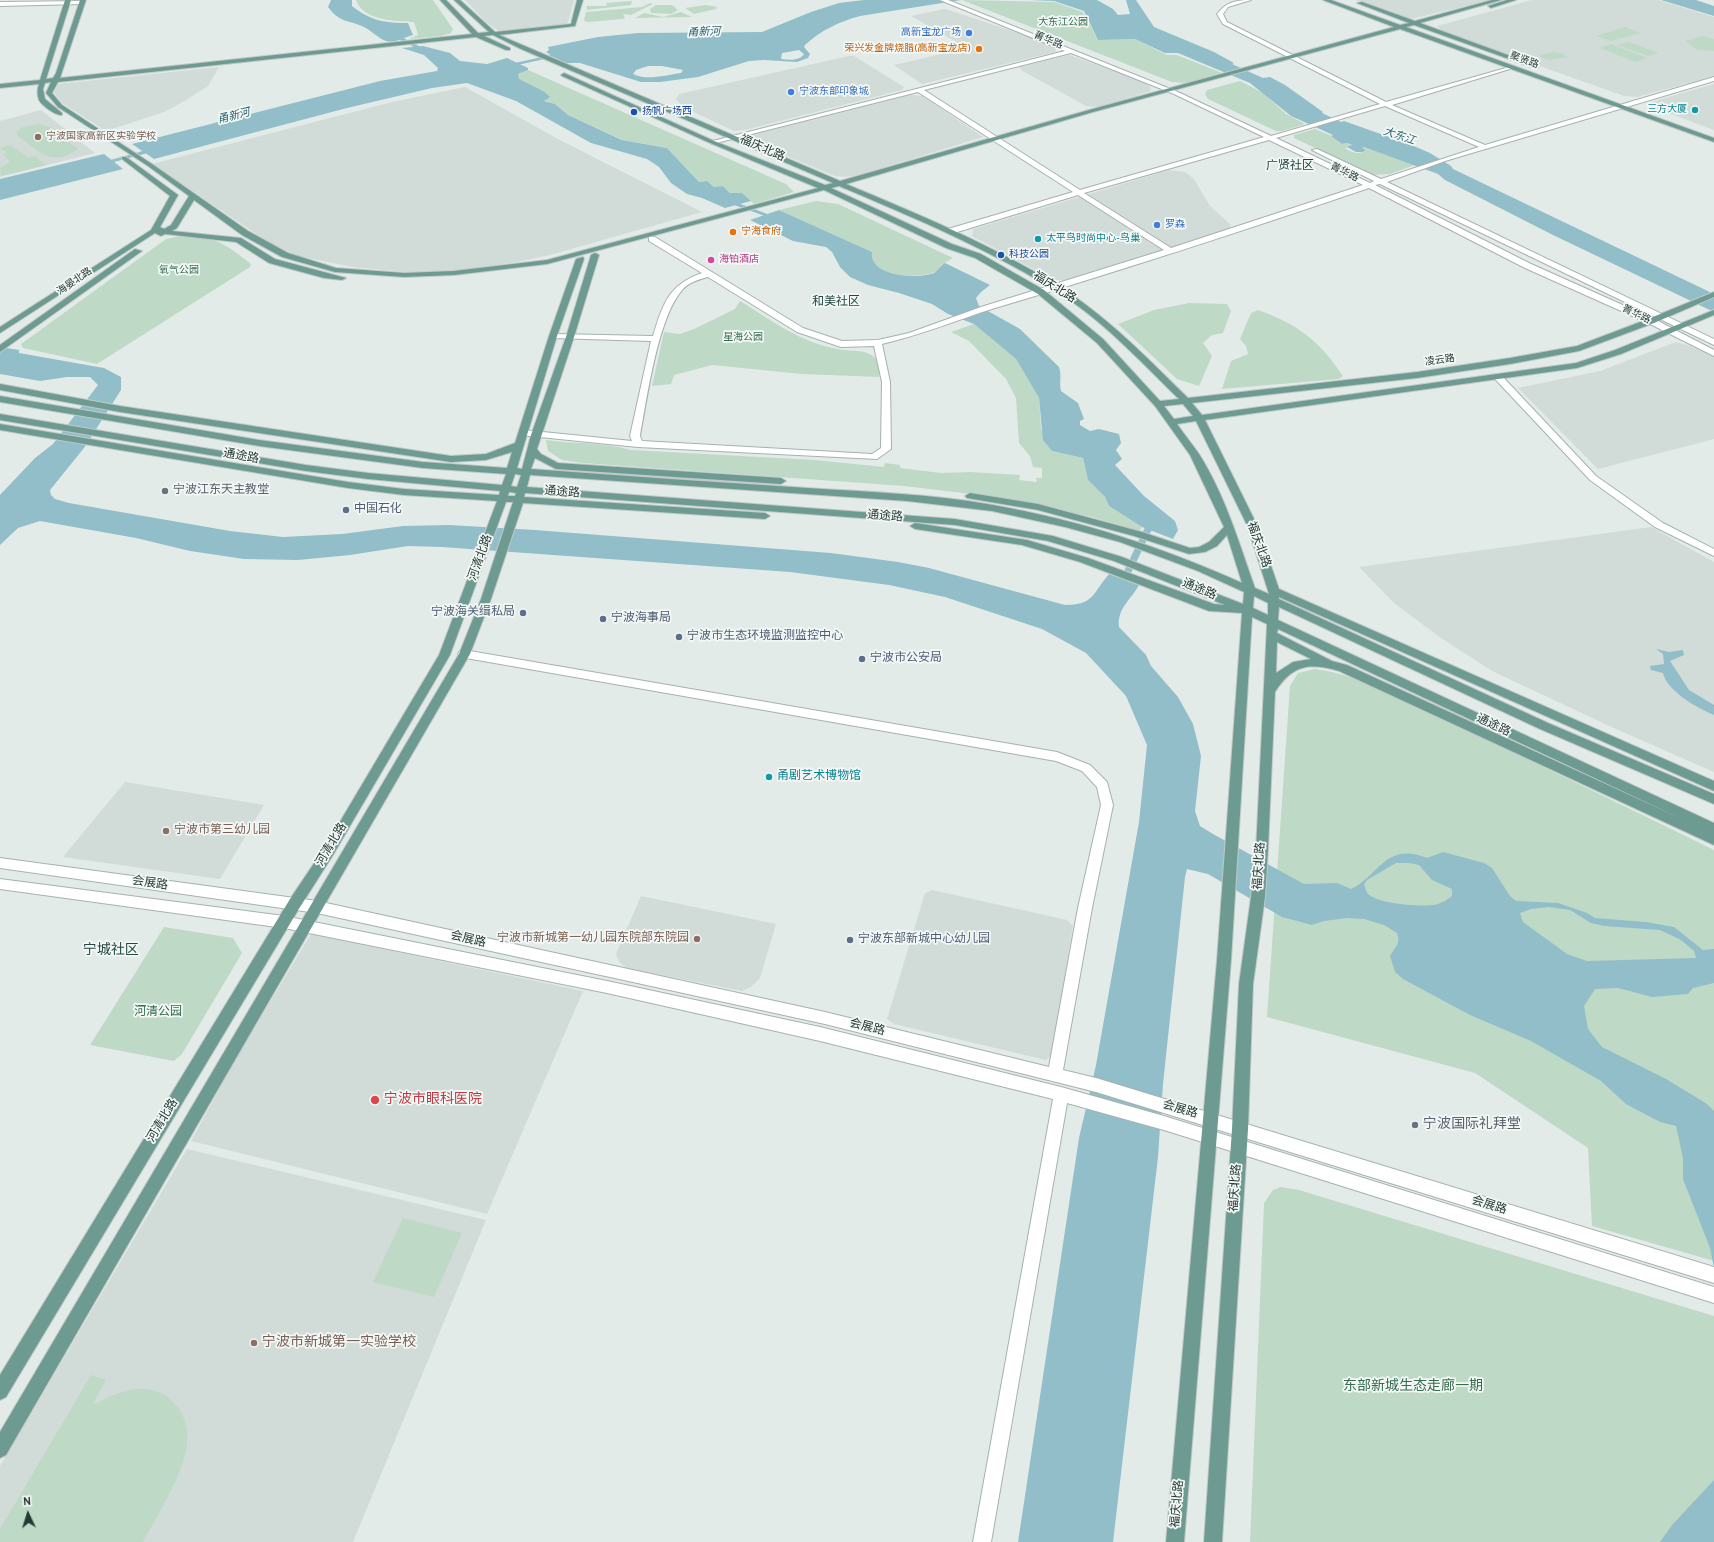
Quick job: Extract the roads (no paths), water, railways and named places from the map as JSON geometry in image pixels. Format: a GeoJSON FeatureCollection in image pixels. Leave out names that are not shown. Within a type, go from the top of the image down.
{"type":"FeatureCollection","features":[{"type":"Feature","properties":{"kind":"main road"},"geometry":{"type":"LineString","coordinates":[[443,0],[478,36],[514,52]]}},
{"type":"Feature","properties":{"kind":"main road","name":"福庆北路"},"geometry":{"type":"LineString","coordinates":[[457,0],[495,34],[523,48],[951,230],[1056,287],[1108,326],[1185,400],[1199,418],[1252,525],[1274,596],[1273,629],[1268,693],[1262,850],[1258,897],[1246,984],[1240,1129],[1213,1542]]}},
{"type":"Feature","properties":{"kind":"main road"},"geometry":{"type":"LineString","coordinates":[[398,44],[421,44],[574,25],[580,0]]}},
{"type":"Feature","properties":{"kind":"main road","name":"聚贤路"},"geometry":{"type":"LineString","coordinates":[[1326,0],[1714,140]]}},
{"type":"Feature","properties":{"kind":"main road","name":"聚贤路"},"geometry":{"type":"LineString","coordinates":[[1350,0],[1546,70]]}},
{"type":"Feature","properties":{"kind":"main road"},"geometry":{"type":"LineString","coordinates":[[842,184],[1002,142],[1224,78],[1254,72],[1399,26],[1498,0]]}},
{"type":"Feature","properties":{"kind":"main road"},"geometry":{"type":"LineString","coordinates":[[1224,78],[1247,69],[1295,59],[1513,0]]}},
{"type":"Feature","properties":{"kind":"main road"},"geometry":{"type":"LineString","coordinates":[[66,119],[42,100],[40,89],[67,1]]}},
{"type":"Feature","properties":{"kind":"main road"},"geometry":{"type":"LineString","coordinates":[[82,1],[55,81],[49,93],[60,106],[147,164],[245,233],[285,255],[335,270],[404,275],[454,273],[547,262],[735,211],[827,189]]}},
{"type":"Feature","properties":{"kind":"main road"},"geometry":{"type":"LineString","coordinates":[[0,87],[398,44],[414,41],[478,36]]}},
{"type":"Feature","properties":{"kind":"main road","name":"福庆北路"},"geometry":{"type":"LineString","coordinates":[[550,68],[712,142],[827,189],[949,246],[978,256],[1041,292],[1100,341],[1158,404],[1195,455],[1229,527],[1250,590],[1247,610],[1240,748],[1211,1119],[1174,1542]]}},
{"type":"Feature","properties":{"kind":"main road"},"geometry":{"type":"LineString","coordinates":[[516,274],[580,259],[745,215],[996,138],[1168,90]]}},
{"type":"Feature","properties":{"kind":"main road"},"geometry":{"type":"LineString","coordinates":[[1627,100],[1648,108]]}},
{"type":"Feature","properties":{"kind":"main road"},"geometry":{"type":"LineString","coordinates":[[116,152],[174,195],[154,231]]}},
{"type":"Feature","properties":{"kind":"main road"},"geometry":{"type":"LineString","coordinates":[[174,226],[192,196]]}},
{"type":"Feature","properties":{"kind":"main road"},"geometry":{"type":"LineString","coordinates":[[154,231],[174,226],[245,233]]}},
{"type":"Feature","properties":{"kind":"main road","name":"海晏北路"},"geometry":{"type":"LineString","coordinates":[[1,348],[163,232],[174,226]]}},
{"type":"Feature","properties":{"kind":"main road"},"geometry":{"type":"LineString","coordinates":[[154,231],[238,240],[272,261],[324,276],[399,283],[489,278]]}},
{"type":"Feature","properties":{"kind":"main road","name":"海晏北路"},"geometry":{"type":"LineString","coordinates":[[0,331],[154,231]]}},
{"type":"Feature","properties":{"kind":"main road"},"geometry":{"type":"LineString","coordinates":[[526,473],[536,435],[570,336],[595,255]]}},
{"type":"Feature","properties":{"kind":"main road","name":"河清北路"},"geometry":{"type":"LineString","coordinates":[[0,1391],[295,903],[329,852],[444,655],[498,513],[553,336],[580,259]]}},
{"type":"Feature","properties":{"kind":"main road","name":"凌云路"},"geometry":{"type":"LineString","coordinates":[[1158,404],[1417,375],[1510,361],[1579,348],[1663,316],[1714,294]]}},
{"type":"Feature","properties":{"kind":"main road","name":"凌云路"},"geometry":{"type":"LineString","coordinates":[[1172,422],[1577,365],[1618,352],[1684,326],[1713,312]]}},
{"type":"Feature","properties":{"kind":"main road"},"geometry":{"type":"LineString","coordinates":[[0,387],[120,409],[451,459],[477,460],[491,457],[519,445]]}},
{"type":"Feature","properties":{"kind":"main road","name":"通途路"},"geometry":{"type":"LineString","coordinates":[[0,399],[259,443],[423,465],[857,494],[954,502],[1026,515],[1173,552],[1250,590],[1274,596],[1544,726],[1714,799]]}},
{"type":"Feature","properties":{"kind":"main road","name":"通途路"},"geometry":{"type":"LineString","coordinates":[[0,417],[306,468],[503,493]]}},
{"type":"Feature","properties":{"kind":"main road"},"geometry":{"type":"LineString","coordinates":[[0,427],[348,485],[404,492],[503,493],[909,526],[1023,542],[1150,583],[1213,608],[1247,610]]}},
{"type":"Feature","properties":{"kind":"main road"},"geometry":{"type":"LineString","coordinates":[[532,449],[538,456],[556,466],[723,476],[963,495],[1004,501],[1038,508],[1138,534],[1173,552],[1201,550],[1213,544],[1229,527]]}},
{"type":"Feature","properties":{"kind":"main road","name":"河清北路"},"geometry":{"type":"LineString","coordinates":[[0,1449],[464,654],[486,599],[500,553],[515,513],[526,473]]}},
{"type":"Feature","properties":{"kind":"main road","name":"通途路"},"geometry":{"type":"LineString","coordinates":[[520,495],[954,522],[1049,538],[1118,559],[1247,610],[1273,629],[1714,829]]}},
{"type":"Feature","properties":{"kind":"main road"},"geometry":{"type":"LineString","coordinates":[[1274,596],[1714,786]]}},
{"type":"Feature","properties":{"kind":"main road"},"geometry":{"type":"LineString","coordinates":[[1273,629],[1333,665],[1396,692],[1714,840]]}},
{"type":"Feature","properties":{"kind":"main road"},"geometry":{"type":"LineString","coordinates":[[1268,693],[1283,673],[1294,666],[1307,663],[1333,665]]}},
{"type":"Feature","properties":{"kind":"street","name":"菁华路"},"geometry":{"type":"LineString","coordinates":[[944,0],[1168,90],[1181,90],[1270,137],[1370,185],[1528,266],[1650,321],[1714,352]]}},
{"type":"Feature","properties":{"kind":"street"},"geometry":{"type":"LineString","coordinates":[[956,0],[1181,90],[1296,141]]}},
{"type":"Feature","properties":{"kind":"street"},"geometry":{"type":"LineString","coordinates":[[1248,0],[1226,6],[1220,14],[1221,18],[1232,27],[1385,104],[1486,148]]}},
{"type":"Feature","properties":{"kind":"street"},"geometry":{"type":"LineString","coordinates":[[0,4],[82,1]]}},
{"type":"Feature","properties":{"kind":"street"},"geometry":{"type":"LineString","coordinates":[[712,142],[1079,48]]}},
{"type":"Feature","properties":{"kind":"street"},"geometry":{"type":"LineString","coordinates":[[951,230],[1270,137],[1306,128],[1511,67]]}},
{"type":"Feature","properties":{"kind":"street"},"geometry":{"type":"LineString","coordinates":[[652,239],[800,330],[841,344],[878,343],[912,335],[952,319],[1249,226],[1443,160],[1714,79]]}},
{"type":"Feature","properties":{"kind":"street"},"geometry":{"type":"LineString","coordinates":[[919,90],[1170,251]]}},
{"type":"Feature","properties":{"kind":"street"},"geometry":{"type":"LineString","coordinates":[[1311,148],[1383,181],[1684,326],[1714,342]]}},
{"type":"Feature","properties":{"kind":"street"},"geometry":{"type":"LineString","coordinates":[[638,444],[635,436],[656,339],[670,298],[682,285],[708,274]]}},
{"type":"Feature","properties":{"kind":"street"},"geometry":{"type":"LineString","coordinates":[[553,336],[656,339]]}},
{"type":"Feature","properties":{"kind":"street"},"geometry":{"type":"LineString","coordinates":[[523,433],[638,444],[874,457],[886,449],[886,382],[878,343]]}},
{"type":"Feature","properties":{"kind":"street"},"geometry":{"type":"LineString","coordinates":[[1498,377],[1593,478],[1659,525],[1714,553]]}},
{"type":"Feature","properties":{"kind":"street"},"geometry":{"type":"LineString","coordinates":[[464,654],[1057,756],[1086,768],[1103,785],[1108,805],[1085,908],[1055,1074]]}},
{"type":"Feature","properties":{"kind":"street","name":"会展路"},"geometry":{"type":"LineString","coordinates":[[0,863],[318,906],[825,1018],[1096,1085],[1211,1119],[1714,1276]]}},
{"type":"Feature","properties":{"kind":"street","name":"会展路"},"geometry":{"type":"LineString","coordinates":[[0,884],[284,922],[615,989],[820,1034],[1061,1094],[1164,1123],[1708,1293]]}},
{"type":"Feature","properties":{"kind":"street"},"geometry":{"type":"LineString","coordinates":[[982,1542],[1061,1094]]}},
{"type":"Feature","properties":{"kind":"water"},"geometry":{"type":"Polygon","coordinates":[[[331,0],[352,0],[352,6],[372,18],[385,22],[408,23],[413,35],[396,41],[386,41],[357,24],[340,18],[328,7],[331,0]]]}},
{"type":"Feature","properties":{"kind":"water"},"geometry":{"type":"Polygon","coordinates":[[[864,0],[961,0],[860,16],[845,21],[824,31],[805,45],[804,47],[810,54],[808,58],[797,62],[764,60],[749,61],[698,77],[660,82],[641,82],[580,63],[563,63],[546,52],[549,50],[548,47],[598,37],[638,33],[762,32],[811,12],[839,3],[864,0]],[[799,50],[782,53],[781,59],[791,60],[800,58],[804,54],[799,50]],[[648,66],[636,70],[633,74],[644,77],[656,77],[681,73],[683,70],[662,66],[648,66]]]}},
{"type":"Feature","properties":{"kind":"water"},"geometry":{"type":"Polygon","coordinates":[[[1030,0],[1097,0],[1113,9],[1118,15],[1130,14],[1126,0],[1136,0],[1154,27],[1214,52],[1234,63],[1232,64],[1263,78],[1270,77],[1285,85],[1323,112],[1322,113],[1341,122],[1344,121],[1430,153],[1451,166],[1453,169],[1714,294],[1714,312],[1553,235],[1445,180],[1438,174],[1364,147],[1362,148],[1366,150],[1363,152],[1356,152],[1347,147],[1352,145],[1347,143],[1342,144],[1331,136],[1333,135],[1291,116],[1250,83],[1178,53],[1165,53],[1135,39],[1098,40],[1084,11],[1054,1],[1030,0]]]}},
{"type":"Feature","properties":{"kind":"water"},"geometry":{"type":"Polygon","coordinates":[[[1661,0],[1696,0],[1714,6],[1714,16],[1661,0]]]}},
{"type":"Feature","properties":{"kind":"water"},"geometry":{"type":"Polygon","coordinates":[[[423,46],[450,53],[460,61],[487,64],[507,58],[528,68],[528,70],[518,74],[519,79],[543,91],[550,97],[544,101],[555,104],[568,115],[622,140],[667,148],[699,182],[707,181],[714,187],[723,186],[730,193],[742,193],[751,201],[725,208],[702,198],[687,194],[671,183],[659,167],[647,159],[591,143],[516,101],[467,83],[432,88],[347,108],[154,159],[132,144],[380,81],[437,71],[438,68],[424,55],[402,48],[423,46]]]}},
{"type":"Feature","properties":{"kind":"water"},"geometry":{"type":"Polygon","coordinates":[[[104,154],[123,169],[0,200],[0,179],[104,154]]]}},
{"type":"Feature","properties":{"kind":"water"},"geometry":{"type":"Polygon","coordinates":[[[779,210],[872,252],[873,260],[885,271],[905,276],[924,275],[935,272],[945,263],[990,285],[976,298],[979,306],[1020,329],[1059,367],[1061,391],[1078,403],[1084,419],[1080,421],[1080,425],[1090,431],[1099,429],[1119,434],[1121,443],[1116,450],[1122,459],[1115,465],[1144,496],[1175,521],[1178,530],[1173,539],[1142,527],[1109,506],[1105,497],[1088,480],[1083,458],[1052,451],[1043,440],[1039,398],[1016,359],[974,324],[948,314],[932,304],[868,285],[850,277],[840,267],[832,252],[826,247],[793,241],[750,220],[779,210]]]}},
{"type":"Feature","properties":{"kind":"water"},"geometry":{"type":"Polygon","coordinates":[[[0,347],[19,350],[19,353],[104,368],[121,377],[121,390],[84,448],[50,490],[51,495],[55,499],[69,503],[230,531],[283,537],[342,534],[403,526],[449,525],[535,530],[831,553],[898,562],[929,568],[1065,605],[1082,603],[1092,597],[1109,574],[1139,585],[1122,609],[1119,627],[1146,655],[1151,666],[1178,697],[1193,724],[1201,756],[1195,811],[1200,826],[1304,884],[1337,883],[1351,889],[1361,883],[1384,862],[1392,857],[1401,854],[1413,854],[1427,858],[1443,852],[1484,863],[1492,868],[1510,896],[1516,901],[1558,903],[1587,913],[1595,918],[1646,922],[1674,927],[1703,950],[1714,949],[1714,983],[1693,988],[1688,994],[1652,997],[1618,988],[1595,989],[1584,1006],[1588,1029],[1602,1047],[1666,1079],[1707,1104],[1714,1111],[1714,1268],[1710,1248],[1683,1179],[1683,1158],[1676,1126],[1660,1122],[1626,1104],[1601,1081],[1531,1041],[1470,1015],[1403,979],[1395,972],[1390,956],[1398,943],[1397,933],[1384,925],[1364,919],[1347,918],[1324,921],[1312,925],[1282,917],[1208,874],[1187,869],[1163,1084],[1158,1157],[1113,1542],[1018,1542],[1079,1138],[1096,1065],[1139,822],[1147,745],[1126,696],[1086,653],[1042,629],[945,597],[889,585],[790,572],[442,547],[408,546],[350,555],[298,560],[244,559],[190,551],[136,538],[40,521],[18,528],[0,545],[0,495],[35,458],[53,444],[98,385],[90,377],[67,377],[40,381],[0,374],[0,347]],[[1396,863],[1367,880],[1364,885],[1368,894],[1391,903],[1423,906],[1438,904],[1452,896],[1452,889],[1432,880],[1419,865],[1396,863]],[[1549,907],[1531,909],[1520,913],[1523,922],[1567,954],[1587,961],[1696,958],[1694,951],[1681,940],[1660,930],[1604,926],[1591,923],[1570,910],[1549,907]]]}},
{"type":"Feature","properties":{"kind":"water"},"geometry":{"type":"Polygon","coordinates":[[[1656,649],[1669,652],[1683,650],[1684,655],[1670,661],[1689,690],[1714,705],[1714,715],[1699,708],[1676,692],[1670,686],[1663,673],[1651,670],[1650,666],[1664,664],[1663,654],[1656,649]]]}},
{"type":"Feature","properties":{"kind":"water"},"geometry":{"type":"Polygon","coordinates":[[[1714,1480],[1714,1542],[1660,1542],[1672,1525],[1714,1480]]]}},
{"type":"Feature","properties":{"kind":"waterway"},"geometry":{"type":"LineString","coordinates":[[390,33],[428,52]]}},
{"type":"Feature","properties":{"kind":"waterway","name":"甬新河"},"geometry":{"type":"LineString","coordinates":[[504,66],[565,53]]}},
{"type":"Feature","properties":{"kind":"waterway","name":"甬新河"},"geometry":{"type":"LineString","coordinates":[[99,164],[157,149]]}},
{"type":"Feature","properties":{"kind":"waterway"},"geometry":{"type":"LineString","coordinates":[[725,200],[778,219]]}},
{"type":"Feature","properties":{"kind":"waterway"},"geometry":{"type":"LineString","coordinates":[[1118,592],[1151,523],[1148,519]]}},
{"type":"Feature","properties":{"kind":"place","name":"高新宝龙广场"},"geometry":{"type":"Point","coordinates":[969,33]}},
{"type":"Feature","properties":{"kind":"place","name":"荣兴发金牌烧腊(高新宝龙店)"},"geometry":{"type":"Point","coordinates":[979,49]}},
{"type":"Feature","properties":{"kind":"place","name":"宁波东部印象城"},"geometry":{"type":"Point","coordinates":[791,92]}},
{"type":"Feature","properties":{"kind":"place","name":"三方大厦"},"geometry":{"type":"Point","coordinates":[1695,110]}},
{"type":"Feature","properties":{"kind":"place","name":"扬帆广场西"},"geometry":{"type":"Point","coordinates":[634,112]}},
{"type":"Feature","properties":{"kind":"place","name":"宁波国家高新区实验学校"},"geometry":{"type":"Point","coordinates":[38,137]}},
{"type":"Feature","properties":{"kind":"place","name":"罗森"},"geometry":{"type":"Point","coordinates":[1157,225]}},
{"type":"Feature","properties":{"kind":"place","name":"宁海食府"},"geometry":{"type":"Point","coordinates":[733,232]}},
{"type":"Feature","properties":{"kind":"place","name":"太平鸟时尚中心-鸟巢"},"geometry":{"type":"Point","coordinates":[1038,239]}},
{"type":"Feature","properties":{"kind":"place","name":"科技公园"},"geometry":{"type":"Point","coordinates":[1001,255]}},
{"type":"Feature","properties":{"kind":"place","name":"海铂酒店"},"geometry":{"type":"Point","coordinates":[711,260]}},
{"type":"Feature","properties":{"kind":"place","name":"宁波江东天主教堂"},"geometry":{"type":"Point","coordinates":[165,491]}},
{"type":"Feature","properties":{"kind":"place","name":"中国石化"},"geometry":{"type":"Point","coordinates":[346,510]}},
{"type":"Feature","properties":{"kind":"place","name":"宁波海关缉私局"},"geometry":{"type":"Point","coordinates":[523,613]}},
{"type":"Feature","properties":{"kind":"place","name":"宁波海事局"},"geometry":{"type":"Point","coordinates":[603,619]}},
{"type":"Feature","properties":{"kind":"place","name":"宁波市生态环境监测监控中心"},"geometry":{"type":"Point","coordinates":[679,637]}},
{"type":"Feature","properties":{"kind":"place","name":"宁波市公安局"},"geometry":{"type":"Point","coordinates":[862,659]}},
{"type":"Feature","properties":{"kind":"place","name":"甬剧艺术博物馆"},"geometry":{"type":"Point","coordinates":[769,777]}},
{"type":"Feature","properties":{"kind":"place","name":"宁波市第三幼儿园"},"geometry":{"type":"Point","coordinates":[166,831]}},
{"type":"Feature","properties":{"kind":"place","name":"宁波市新城第一幼儿园东院部东院园"},"geometry":{"type":"Point","coordinates":[697,939]}},
{"type":"Feature","properties":{"kind":"place","name":"宁波东部新城中心幼儿园"},"geometry":{"type":"Point","coordinates":[850,940]}},
{"type":"Feature","properties":{"kind":"place","name":"宁波市眼科医院"},"geometry":{"type":"Point","coordinates":[375,1100]}},
{"type":"Feature","properties":{"kind":"place","name":"宁波国际礼拜堂"},"geometry":{"type":"Point","coordinates":[1415,1125]}},
{"type":"Feature","properties":{"kind":"place","name":"宁波市新城第一实验学校"},"geometry":{"type":"Point","coordinates":[254,1343]}},
{"type":"Feature","properties":{"kind":"district","name":"广贤社区"},"geometry":{"type":"Point","coordinates":[1290,167]}},
{"type":"Feature","properties":{"kind":"district","name":"和美社区"},"geometry":{"type":"Point","coordinates":[836,303]}},
{"type":"Feature","properties":{"kind":"district","name":"宁城社区"},"geometry":{"type":"Point","coordinates":[111,951]}},
{"type":"Feature","properties":{"kind":"park label","name":"大东江公园"},"geometry":{"type":"Point","coordinates":[1063,23]}},
{"type":"Feature","properties":{"kind":"park label","name":"氧气公园"},"geometry":{"type":"Point","coordinates":[179,271]}},
{"type":"Feature","properties":{"kind":"park label","name":"星海公园"},"geometry":{"type":"Point","coordinates":[743,338]}},
{"type":"Feature","properties":{"kind":"park label","name":"河清公园"},"geometry":{"type":"Point","coordinates":[158,1013]}},
{"type":"Feature","properties":{"kind":"park label","name":"东部新城生态走廊一期"},"geometry":{"type":"Point","coordinates":[1413,1387]}},
{"type":"Feature","properties":{"kind":"water label","name":"大东江"},"geometry":{"type":"Point","coordinates":[1399,137]}}]}
